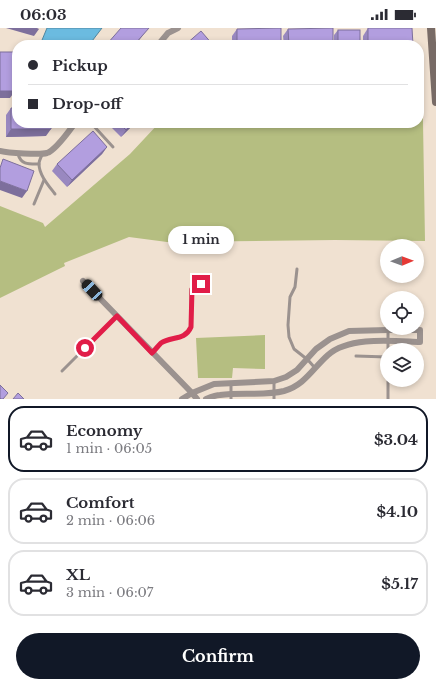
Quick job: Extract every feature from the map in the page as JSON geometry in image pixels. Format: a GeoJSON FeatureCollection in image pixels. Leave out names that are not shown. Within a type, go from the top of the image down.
{"type":"FeatureCollection","features":[{"type":"Feature","properties":{"kind":"main road"},"geometry":{"type":"LineString","coordinates":[[431,28],[436,102]]}},
{"type":"Feature","properties":{"kind":"street"},"geometry":{"type":"LineString","coordinates":[[162,40],[169,30],[178,28]]}},
{"type":"Feature","properties":{"kind":"street"},"geometry":{"type":"LineString","coordinates":[[0,151],[18,153],[47,153],[56,147],[71,128]]}},
{"type":"Feature","properties":{"kind":"street"},"geometry":{"type":"LineString","coordinates":[[83,281],[197,399]]}},
{"type":"Feature","properties":{"kind":"street"},"geometry":{"type":"LineString","coordinates":[[182,399],[214,384],[274,382],[291,374],[308,360],[316,349],[330,339],[349,331],[380,330]]}},
{"type":"Feature","properties":{"kind":"street"},"geometry":{"type":"LineString","coordinates":[[206,399],[219,395],[231,397],[274,396],[295,387],[307,379],[315,368],[329,354],[341,347],[356,343],[388,341],[420,342],[420,335]]}},
{"type":"Feature","properties":{"kind":"lane"},"geometry":{"type":"LineString","coordinates":[[96,128],[113,147]]}},
{"type":"Feature","properties":{"kind":"lane"},"geometry":{"type":"LineString","coordinates":[[18,153],[21,161],[24,163],[39,164]]}},
{"type":"Feature","properties":{"kind":"lane"},"geometry":{"type":"LineString","coordinates":[[42,153],[39,164],[44,180],[55,194]]}},
{"type":"Feature","properties":{"kind":"lane"},"geometry":{"type":"LineString","coordinates":[[34,204],[44,180]]}},
{"type":"Feature","properties":{"kind":"lane"},"geometry":{"type":"LineString","coordinates":[[297,269],[295,287],[290,297],[288,325],[290,337],[294,349],[308,360],[315,368]]}},
{"type":"Feature","properties":{"kind":"lane"},"geometry":{"type":"LineString","coordinates":[[152,353],[161,343],[182,337],[189,332],[191,327],[192,289],[195,285],[201,284]]}},
{"type":"Feature","properties":{"kind":"lane"},"geometry":{"type":"LineString","coordinates":[[62,371],[117,316]]}},
{"type":"Feature","properties":{"kind":"lane"},"geometry":{"type":"LineString","coordinates":[[388,335],[388,341]]}},
{"type":"Feature","properties":{"kind":"lane"},"geometry":{"type":"LineString","coordinates":[[356,356],[380,357]]}},
{"type":"Feature","properties":{"kind":"lane"},"geometry":{"type":"LineString","coordinates":[[274,382],[274,396]]}},
{"type":"Feature","properties":{"kind":"lane"},"geometry":{"type":"LineString","coordinates":[[231,383],[231,397]]}},
{"type":"Feature","properties":{"kind":"lane"},"geometry":{"type":"LineString","coordinates":[[388,387],[388,399]]}},
{"type":"Feature","properties":{"kind":"green space"},"geometry":{"type":"Polygon","coordinates":[[[154,128],[423,128],[425,241],[424,239],[380,239],[380,240],[167,242],[129,237],[64,263],[65,266],[0,298],[0,206],[43,223],[45,227],[130,154],[154,128]]]}},
{"type":"Feature","properties":{"kind":"green space"},"geometry":{"type":"Polygon","coordinates":[[[265,335],[265,369],[233,368],[232,378],[198,378],[196,338],[265,335]]]}},
{"type":"Feature","properties":{"kind":"water"},"geometry":{"type":"Polygon","coordinates":[[[47,28],[102,28],[93,40],[42,40],[47,28]]]}},
{"type":"Feature","properties":{"kind":"building"},"geometry":{"type":"Polygon","coordinates":[[[121,28],[149,28],[138,40],[110,40],[121,28]]]}},
{"type":"Feature","properties":{"kind":"building"},"geometry":{"type":"Polygon","coordinates":[[[281,28],[281,40],[237,40],[237,29],[281,28]]]}},
{"type":"Feature","properties":{"kind":"building"},"geometry":{"type":"Polygon","coordinates":[[[333,28],[333,40],[289,40],[288,29],[333,28]]]}},
{"type":"Feature","properties":{"kind":"building"},"geometry":{"type":"Polygon","coordinates":[[[368,28],[412,28],[413,40],[368,40],[368,28]]]}},
{"type":"Feature","properties":{"kind":"building"},"geometry":{"type":"Polygon","coordinates":[[[338,30],[360,30],[360,40],[338,40],[338,30]]]}},
{"type":"Feature","properties":{"kind":"building"},"geometry":{"type":"Polygon","coordinates":[[[201,31],[209,40],[191,40],[201,31]]]}},
{"type":"Feature","properties":{"kind":"building"},"geometry":{"type":"Polygon","coordinates":[[[0,52],[12,52],[12,91],[0,91],[0,52]]]}},
{"type":"Feature","properties":{"kind":"building"},"geometry":{"type":"Polygon","coordinates":[[[11,108],[12,128],[51,128],[51,129],[11,129],[11,108]]]}},
{"type":"Feature","properties":{"kind":"building"},"geometry":{"type":"Polygon","coordinates":[[[93,131],[107,147],[72,180],[57,164],[93,131]]]}},
{"type":"Feature","properties":{"kind":"building"},"geometry":{"type":"Polygon","coordinates":[[[3,159],[34,171],[27,191],[0,181],[0,168],[3,159]]]}},
{"type":"Feature","properties":{"kind":"building"},"geometry":{"type":"Polygon","coordinates":[[[0,385],[8,393],[3,399],[0,398],[0,385]]]}},
{"type":"Feature","properties":{"kind":"building"},"geometry":{"type":"Polygon","coordinates":[[[18,393],[24,399],[13,399],[18,393]]]}},
{"type":"Feature","properties":{"kind":"route"},"geometry":{"type":"LineString","coordinates":[[85,348],[117,316],[152,353],[161,343],[182,337],[189,332],[191,327],[192,289],[195,285],[201,284]]}}]}
